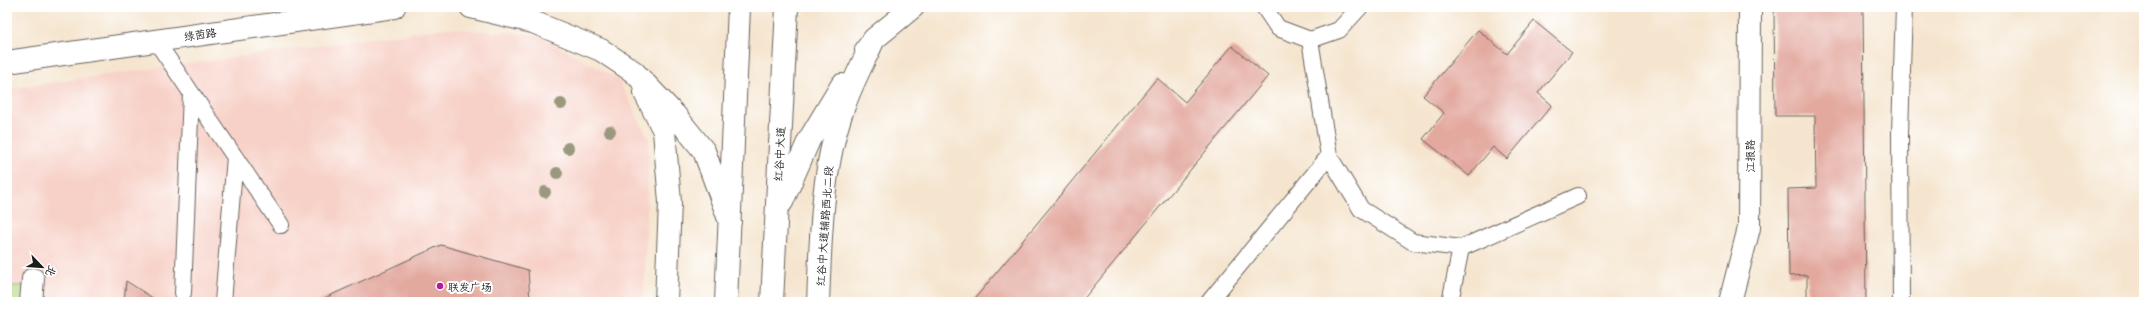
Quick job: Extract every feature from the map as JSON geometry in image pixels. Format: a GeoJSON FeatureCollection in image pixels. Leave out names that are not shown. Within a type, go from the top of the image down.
{"type":"FeatureCollection","features":[{"type":"Feature","properties":{"kind":"main road","name":"绿茵路"},"geometry":{"type":"LineString","coordinates":[[7,62],[394,7]]}},
{"type":"Feature","properties":{"kind":"main road"},"geometry":{"type":"LineString","coordinates":[[470,7],[533,22],[601,50],[634,72],[675,115],[704,151],[730,222]]}},
{"type":"Feature","properties":{"kind":"main road"},"geometry":{"type":"LineString","coordinates":[[726,302],[739,7]]}},
{"type":"Feature","properties":{"kind":"main road","name":"红谷中大道"},"geometry":{"type":"LineString","coordinates":[[772,302],[787,7]]}},
{"type":"Feature","properties":{"kind":"main road"},"geometry":{"type":"LineString","coordinates":[[776,214],[808,140],[845,80],[874,39],[913,7]]}},
{"type":"Feature","properties":{"kind":"main road","name":"江报路"},"geometry":{"type":"LineString","coordinates":[[1730,302],[1749,228],[1750,7]]}},
{"type":"Feature","properties":{"kind":"main road","name":"红谷中大道辅路西北二段"},"geometry":{"type":"LineString","coordinates":[[818,302],[820,242],[828,164],[844,106],[874,39]]}},
{"type":"Feature","properties":{"kind":"main road"},"geometry":{"type":"LineString","coordinates":[[634,72],[664,131],[670,202],[666,302]]}},
{"type":"Feature","properties":{"kind":"main road"},"geometry":{"type":"LineString","coordinates":[[32,302],[33,279]]}},
{"type":"Feature","properties":{"kind":"lane"},"geometry":{"type":"LineString","coordinates":[[1264,7],[1278,28],[1310,40],[1340,30],[1360,7]]}},
{"type":"Feature","properties":{"kind":"lane"},"geometry":{"type":"LineString","coordinates":[[1901,302],[1900,133],[1904,7]]}},
{"type":"Feature","properties":{"kind":"lane"},"geometry":{"type":"LineString","coordinates":[[1310,40],[1329,156],[1361,209],[1413,242],[1461,248],[1578,196]]}},
{"type":"Feature","properties":{"kind":"lane"},"geometry":{"type":"LineString","coordinates":[[156,41],[281,225]]}},
{"type":"Feature","properties":{"kind":"lane"},"geometry":{"type":"LineString","coordinates":[[183,293],[191,92]]}},
{"type":"Feature","properties":{"kind":"lane"},"geometry":{"type":"LineString","coordinates":[[224,302],[235,156]]}},
{"type":"Feature","properties":{"kind":"lane"},"geometry":{"type":"LineString","coordinates":[[1209,302],[1329,156]]}},
{"type":"Feature","properties":{"kind":"lane"},"geometry":{"type":"LineString","coordinates":[[1450,302],[1461,248]]}},
{"type":"Feature","properties":{"kind":"shaded area","name":"联发广场"},"geometry":{"type":"Polygon","coordinates":[[[446,28],[537,35],[618,79],[649,139],[644,302],[7,302],[7,89],[446,28]]]}},
{"type":"Feature","properties":{"kind":"green space"},"geometry":{"type":"Polygon","coordinates":[[[30,285],[29,302],[7,302],[7,286],[30,285]]]}},
{"type":"Feature","properties":{"kind":"building"},"geometry":{"type":"Polygon","coordinates":[[[1774,7],[1863,7],[1866,302],[1807,302],[1807,275],[1789,276],[1788,189],[1816,188],[1815,116],[1775,116],[1774,7]]]}},
{"type":"Feature","properties":{"kind":"building"},"geometry":{"type":"Polygon","coordinates":[[[1534,21],[1572,52],[1538,93],[1552,105],[1507,159],[1493,147],[1469,176],[1423,139],[1444,113],[1423,96],[1478,30],[1507,54],[1534,21]]]}},
{"type":"Feature","properties":{"kind":"building"},"geometry":{"type":"Polygon","coordinates":[[[1232,46],[1268,76],[1081,302],[972,302],[1157,78],[1185,102],[1232,46]]]}},
{"type":"Feature","properties":{"kind":"building","name":"联发广场"},"geometry":{"type":"Polygon","coordinates":[[[441,245],[528,270],[530,302],[316,302],[441,245]]]}},
{"type":"Feature","properties":{"kind":"building"},"geometry":{"type":"Polygon","coordinates":[[[126,281],[159,302],[124,302],[126,281]]]}},
{"type":"Feature","properties":{"kind":"place","name":"联发广场"},"geometry":{"type":"Point","coordinates":[440,286]}}]}
